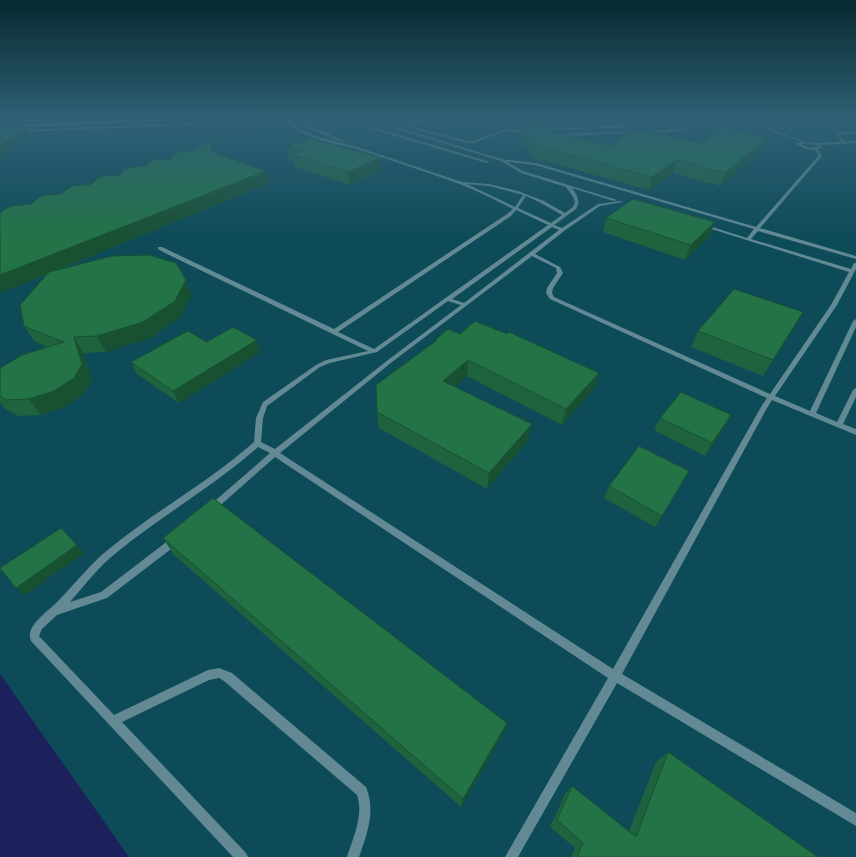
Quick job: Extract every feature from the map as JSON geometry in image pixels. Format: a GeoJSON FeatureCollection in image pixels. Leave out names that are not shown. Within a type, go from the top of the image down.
{"type":"FeatureCollection","features":[{"type":"Feature","properties":{"kind":"lane"},"geometry":{"type":"LineString","coordinates":[[390,159],[461,183],[552,224],[562,230]]}},
{"type":"Feature","properties":{"kind":"lane"},"geometry":{"type":"LineString","coordinates":[[477,159],[488,162]]}},
{"type":"Feature","properties":{"kind":"lane"},"geometry":{"type":"LineString","coordinates":[[498,159],[535,164],[856,258]]}},
{"type":"Feature","properties":{"kind":"lane"},"geometry":{"type":"LineString","coordinates":[[748,239],[818,159]]}},
{"type":"Feature","properties":{"kind":"lane"},"geometry":{"type":"LineString","coordinates":[[501,160],[522,172],[628,204]]}},
{"type":"Feature","properties":{"kind":"lane"},"geometry":{"type":"LineString","coordinates":[[461,183],[490,184],[549,204],[564,215]]}},
{"type":"Feature","properties":{"kind":"lane"},"geometry":{"type":"LineString","coordinates":[[242,857],[34,638],[34,633],[56,611],[87,575],[112,551],[238,460],[257,442],[258,420],[260,411],[265,404],[318,366],[328,361],[375,351],[448,299],[574,208],[577,201],[568,186]]}},
{"type":"Feature","properties":{"kind":"lane"},"geometry":{"type":"LineString","coordinates":[[336,331],[500,221],[516,208],[525,195]]}},
{"type":"Feature","properties":{"kind":"lane"},"geometry":{"type":"LineString","coordinates":[[203,516],[275,453],[390,361],[562,230],[599,205],[621,202]]}},
{"type":"Feature","properties":{"kind":"lane"},"geometry":{"type":"LineString","coordinates":[[697,224],[852,271]]}},
{"type":"Feature","properties":{"kind":"lane"},"geometry":{"type":"LineString","coordinates":[[160,248],[176,257],[336,331],[375,351]]}},
{"type":"Feature","properties":{"kind":"lane"},"geometry":{"type":"LineString","coordinates":[[532,254],[558,267],[560,270],[560,273],[550,288],[549,293],[552,298],[771,396],[856,432]]}},
{"type":"Feature","properties":{"kind":"lane"},"geometry":{"type":"LineString","coordinates":[[511,857],[615,676],[771,396],[834,305],[856,264]]}},
{"type":"Feature","properties":{"kind":"lane"},"geometry":{"type":"LineString","coordinates":[[448,299],[465,305]]}},
{"type":"Feature","properties":{"kind":"lane"},"geometry":{"type":"LineString","coordinates":[[812,414],[856,321]]}},
{"type":"Feature","properties":{"kind":"lane"},"geometry":{"type":"LineString","coordinates":[[839,425],[856,390]]}},
{"type":"Feature","properties":{"kind":"lane"},"geometry":{"type":"LineString","coordinates":[[257,442],[615,676],[856,820]]}},
{"type":"Feature","properties":{"kind":"lane"},"geometry":{"type":"LineString","coordinates":[[56,611],[104,595],[185,532]]}},
{"type":"Feature","properties":{"kind":"lane"},"geometry":{"type":"LineString","coordinates":[[113,721],[208,675],[219,673],[228,677],[362,791],[365,798],[366,810],[354,857]]}},
{"type":"Feature","properties":{"kind":"shaded area"},"geometry":{"type":"Polygon","coordinates":[[[0,674],[129,857],[0,857],[0,674]]]}},
{"type":"Feature","properties":{"kind":"building"},"geometry":{"type":"Polygon","coordinates":[[[232,159],[266,171],[0,275],[0,213],[5,209],[12,206],[32,204],[44,195],[62,194],[73,186],[92,184],[103,176],[120,175],[124,170],[146,166],[149,162],[154,160],[232,159]]]}},
{"type":"Feature","properties":{"kind":"building"},"geometry":{"type":"Polygon","coordinates":[[[306,159],[378,159],[348,172],[306,159]]]}},
{"type":"Feature","properties":{"kind":"building"},"geometry":{"type":"Polygon","coordinates":[[[587,159],[742,159],[725,173],[677,160],[652,177],[587,159]]]}},
{"type":"Feature","properties":{"kind":"building"},"geometry":{"type":"Polygon","coordinates":[[[633,199],[715,222],[691,245],[606,218],[633,199]]]}},
{"type":"Feature","properties":{"kind":"building"},"geometry":{"type":"Polygon","coordinates":[[[149,255],[176,263],[186,280],[175,301],[143,322],[97,336],[74,337],[82,364],[74,378],[54,391],[29,399],[6,400],[0,396],[0,369],[2,367],[22,355],[64,342],[24,326],[20,305],[49,272],[112,256],[149,255]]]}},
{"type":"Feature","properties":{"kind":"building"},"geometry":{"type":"Polygon","coordinates":[[[734,289],[803,312],[773,360],[698,331],[734,289]]]}},
{"type":"Feature","properties":{"kind":"building"},"geometry":{"type":"Polygon","coordinates":[[[475,321],[507,334],[509,332],[599,373],[566,409],[468,360],[443,381],[532,424],[489,473],[377,412],[376,385],[437,340],[435,340],[448,329],[460,334],[475,321]]]}},
{"type":"Feature","properties":{"kind":"building"},"geometry":{"type":"Polygon","coordinates":[[[233,327],[257,340],[173,391],[131,362],[188,331],[207,342],[233,327]]]}},
{"type":"Feature","properties":{"kind":"building"},"geometry":{"type":"Polygon","coordinates":[[[681,392],[731,415],[712,443],[660,418],[681,392]]]}},
{"type":"Feature","properties":{"kind":"building"},"geometry":{"type":"Polygon","coordinates":[[[639,446],[689,471],[662,516],[609,486],[639,446]]]}},
{"type":"Feature","properties":{"kind":"building"},"geometry":{"type":"Polygon","coordinates":[[[213,498],[507,723],[463,799],[163,538],[213,498]]]}},
{"type":"Feature","properties":{"kind":"building"},"geometry":{"type":"Polygon","coordinates":[[[61,528],[77,545],[16,588],[0,568],[61,528]]]}},
{"type":"Feature","properties":{"kind":"building"},"geometry":{"type":"Polygon","coordinates":[[[668,752],[818,857],[577,857],[583,843],[557,820],[572,786],[636,837],[668,752]]]}}]}
